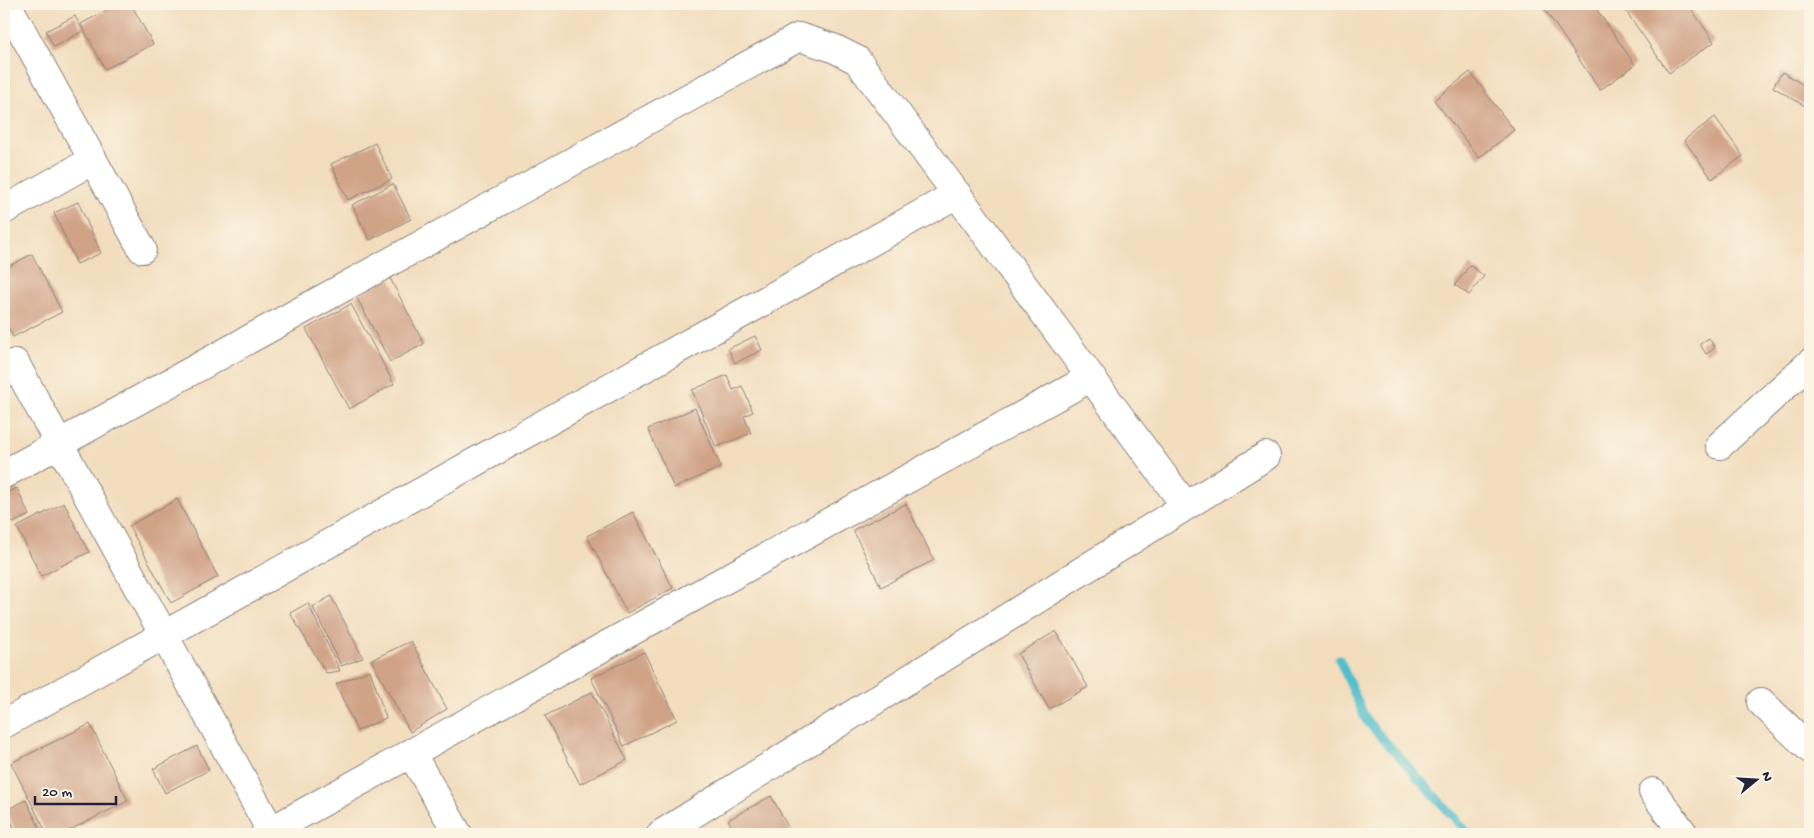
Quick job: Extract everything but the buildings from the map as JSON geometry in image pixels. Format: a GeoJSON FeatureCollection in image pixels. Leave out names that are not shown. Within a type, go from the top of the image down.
{"type":"FeatureCollection","features":[{"type":"Feature","properties":{"kind":"street"},"geometry":{"type":"LineString","coordinates":[[7,4],[142,249]]}},
{"type":"Feature","properties":{"kind":"street"},"geometry":{"type":"LineString","coordinates":[[4,474],[799,37],[833,48],[857,60],[1185,505]]}},
{"type":"Feature","properties":{"kind":"street"},"geometry":{"type":"LineString","coordinates":[[4,210],[93,160]]}},
{"type":"Feature","properties":{"kind":"street"},"geometry":{"type":"LineString","coordinates":[[4,724],[957,194]]}},
{"type":"Feature","properties":{"kind":"street"},"geometry":{"type":"LineString","coordinates":[[15,363],[164,635],[268,833],[1090,378]]}},
{"type":"Feature","properties":{"kind":"street"},"geometry":{"type":"LineString","coordinates":[[1720,445],[1810,363]]}},
{"type":"Feature","properties":{"kind":"street"},"geometry":{"type":"LineString","coordinates":[[661,834],[1266,456]]}},
{"type":"Feature","properties":{"kind":"street"},"geometry":{"type":"LineString","coordinates":[[1761,702],[1810,749]]}},
{"type":"Feature","properties":{"kind":"street"},"geometry":{"type":"LineString","coordinates":[[412,753],[458,834]]}},
{"type":"Feature","properties":{"kind":"street"},"geometry":{"type":"LineString","coordinates":[[1653,792],[1684,834]]}},
{"type":"Feature","properties":{"kind":"waterway"},"geometry":{"type":"LineString","coordinates":[[1339,659],[1366,720],[1469,834]]}}]}
